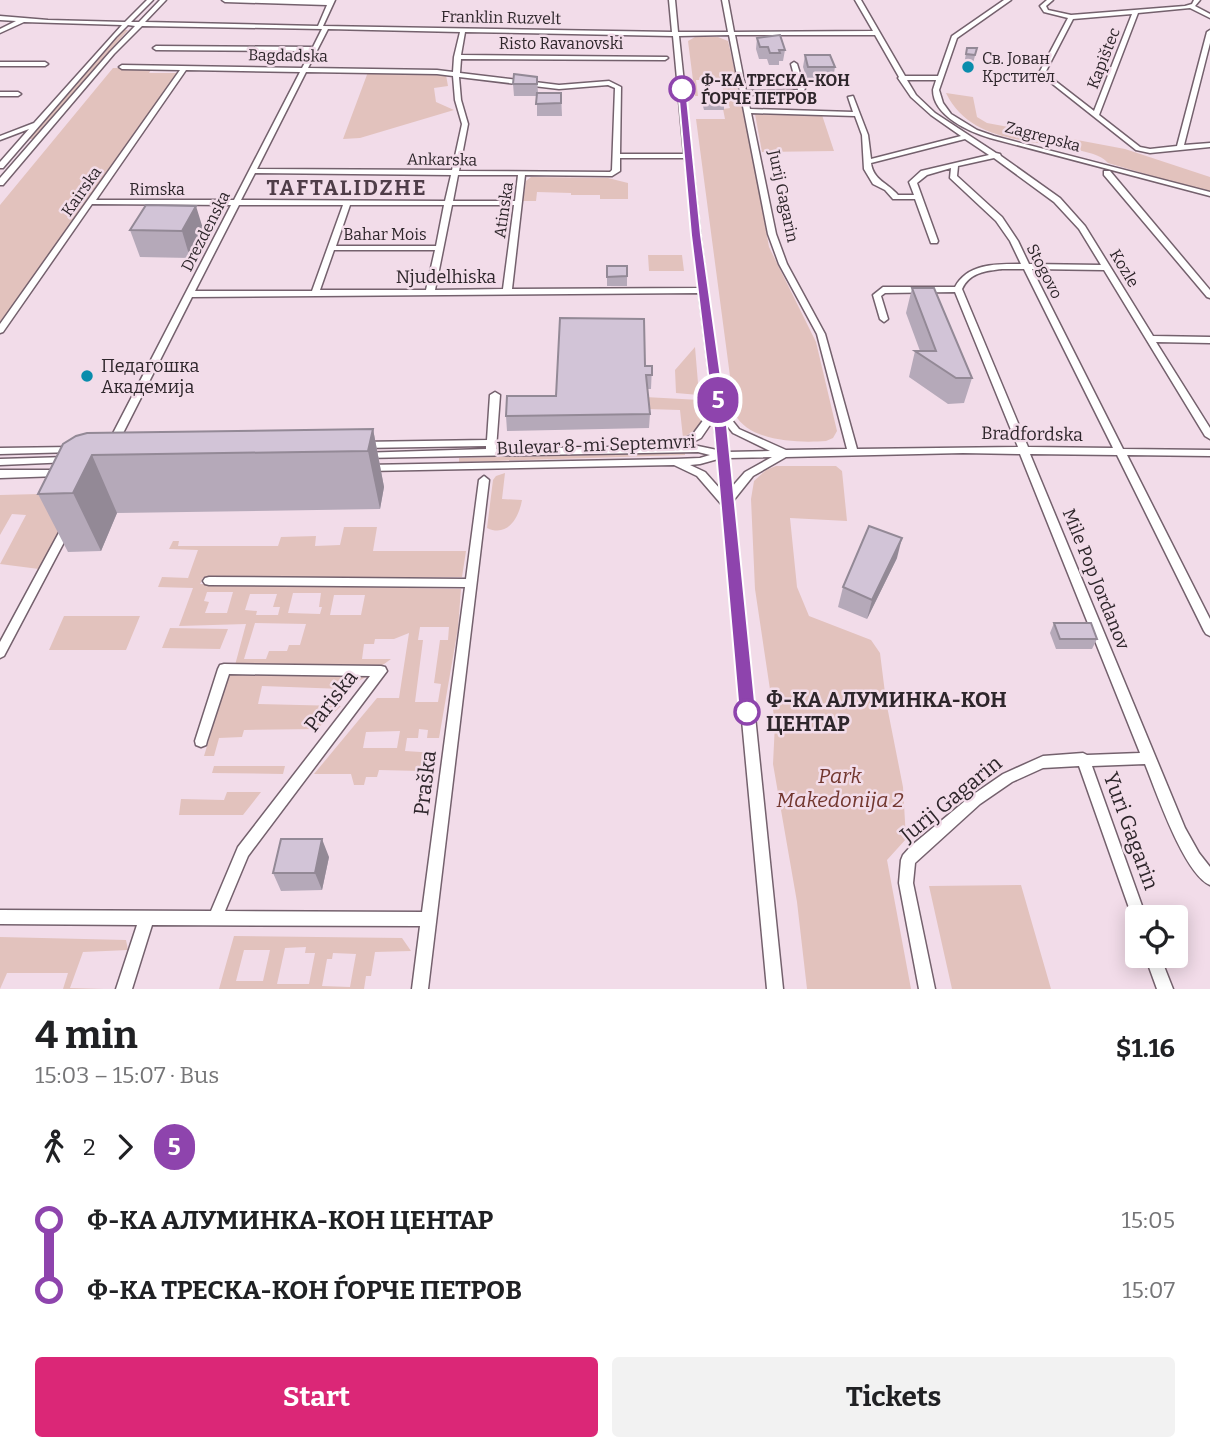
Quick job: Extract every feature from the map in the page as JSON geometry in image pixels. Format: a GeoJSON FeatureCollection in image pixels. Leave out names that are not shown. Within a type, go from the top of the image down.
{"type":"FeatureCollection","features":[{"type":"Feature","properties":{"kind":"street"},"geometry":{"type":"LineString","coordinates":[[0,166],[3,149],[38,122],[114,36],[150,0]]}},
{"type":"Feature","properties":{"kind":"street"},"geometry":{"type":"LineString","coordinates":[[0,183],[128,36],[163,0]]}},
{"type":"Feature","properties":{"kind":"street"},"geometry":{"type":"LineString","coordinates":[[225,0],[331,1]]}},
{"type":"Feature","properties":{"kind":"street"},"geometry":{"type":"LineString","coordinates":[[672,0],[718,406],[775,989]]}},
{"type":"Feature","properties":{"kind":"street","name":"Jurij Gagarin"},"geometry":{"type":"LineString","coordinates":[[725,0],[772,234],[783,264],[821,334],[853,452]]}},
{"type":"Feature","properties":{"kind":"street","name":"Kozle"},"geometry":{"type":"LineString","coordinates":[[858,0],[913,96],[923,106],[998,155],[1068,212],[1082,228],[1210,436]]}},
{"type":"Feature","properties":{"kind":"street"},"geometry":{"type":"LineString","coordinates":[[1000,8],[1008,0]]}},
{"type":"Feature","properties":{"kind":"street"},"geometry":{"type":"LineString","coordinates":[[901,78],[940,79],[954,37],[1000,8],[1019,0]]}},
{"type":"Feature","properties":{"kind":"street"},"geometry":{"type":"LineString","coordinates":[[1050,0],[1043,6],[1046,11],[1071,17],[1192,7],[1210,16]]}},
{"type":"Feature","properties":{"kind":"street"},"geometry":{"type":"LineString","coordinates":[[1192,7],[1197,0]]}},
{"type":"Feature","properties":{"kind":"street","name":"Drezdenska"},"geometry":{"type":"LineString","coordinates":[[126,449],[106,449],[314,49],[331,1]]}},
{"type":"Feature","properties":{"kind":"street"},"geometry":{"type":"LineString","coordinates":[[151,11],[155,18],[168,23]]}},
{"type":"Feature","properties":{"kind":"street"},"geometry":{"type":"LineString","coordinates":[[96,23],[137,12]]}},
{"type":"Feature","properties":{"kind":"street","name":"Kapištec"},"geometry":{"type":"LineString","coordinates":[[1096,115],[1136,12]]}},
{"type":"Feature","properties":{"kind":"street"},"geometry":{"type":"LineString","coordinates":[[1071,17],[1042,73],[1133,147],[1150,151],[1210,145]]}},
{"type":"Feature","properties":{"kind":"street","name":"Franklin Ruzvelt"},"geometry":{"type":"LineString","coordinates":[[0,18],[96,23],[677,34],[876,33]]}},
{"type":"Feature","properties":{"kind":"street"},"geometry":{"type":"LineString","coordinates":[[0,31],[23,20]]}},
{"type":"Feature","properties":{"kind":"street"},"geometry":{"type":"LineString","coordinates":[[96,23],[110,28],[114,36]]}},
{"type":"Feature","properties":{"kind":"street"},"geometry":{"type":"LineString","coordinates":[[128,36],[168,23]]}},
{"type":"Feature","properties":{"kind":"street","name":"Bahar Mois"},"geometry":{"type":"LineString","coordinates":[[430,292],[465,124],[459,110],[454,74],[463,30]]}},
{"type":"Feature","properties":{"kind":"street"},"geometry":{"type":"LineString","coordinates":[[1181,148],[1210,32]]}},
{"type":"Feature","properties":{"kind":"street"},"geometry":{"type":"LineString","coordinates":[[156,48],[314,49]]}},
{"type":"Feature","properties":{"kind":"street","name":"Risto Ravanovski"},"geometry":{"type":"LineString","coordinates":[[457,57],[665,58]]}},
{"type":"Feature","properties":{"kind":"street"},"geometry":{"type":"LineString","coordinates":[[0,64],[45,64]]}},
{"type":"Feature","properties":{"kind":"street"},"geometry":{"type":"LineString","coordinates":[[744,93],[800,92],[802,89],[794,64]]}},
{"type":"Feature","properties":{"kind":"street","name":"Bagdadska"},"geometry":{"type":"LineString","coordinates":[[122,67],[454,74]]}},
{"type":"Feature","properties":{"kind":"street","name":"Kairska"},"geometry":{"type":"LineString","coordinates":[[0,330],[184,69]]}},
{"type":"Feature","properties":{"kind":"street"},"geometry":{"type":"LineString","coordinates":[[454,74],[549,86],[617,84],[617,156],[688,156]]}},
{"type":"Feature","properties":{"kind":"street","name":"Zagrepska"},"geometry":{"type":"LineString","coordinates":[[940,79],[937,95],[943,109],[958,122],[975,131],[1209,195]]}},
{"type":"Feature","properties":{"kind":"street"},"geometry":{"type":"LineString","coordinates":[[0,94],[18,94]]}},
{"type":"Feature","properties":{"kind":"street"},"geometry":{"type":"LineString","coordinates":[[851,97],[865,135],[867,162],[876,182],[888,188],[896,197],[919,197]]}},
{"type":"Feature","properties":{"kind":"street"},"geometry":{"type":"LineString","coordinates":[[748,111],[857,114]]}},
{"type":"Feature","properties":{"kind":"street"},"geometry":{"type":"LineString","coordinates":[[0,138],[38,122]]}},
{"type":"Feature","properties":{"kind":"street"},"geometry":{"type":"LineString","coordinates":[[867,162],[968,136]]}},
{"type":"Feature","properties":{"kind":"street"},"geometry":{"type":"LineString","coordinates":[[934,241],[913,182],[918,176],[955,164],[998,155]]}},
{"type":"Feature","properties":{"kind":"street","name":"Ankarska"},"geometry":{"type":"LineString","coordinates":[[251,171],[612,174],[616,171],[617,156]]}},
{"type":"Feature","properties":{"kind":"street","name":"Stogovo"},"geometry":{"type":"LineString","coordinates":[[955,164],[953,176],[999,219],[1027,268],[1210,631]]}},
{"type":"Feature","properties":{"kind":"street"},"geometry":{"type":"LineString","coordinates":[[1107,173],[1210,295]]}},
{"type":"Feature","properties":{"kind":"street","name":"Atinska"},"geometry":{"type":"LineString","coordinates":[[507,292],[522,174]]}},
{"type":"Feature","properties":{"kind":"street","name":"Rimska"},"geometry":{"type":"LineString","coordinates":[[90,202],[518,203]]}},
{"type":"Feature","properties":{"kind":"street"},"geometry":{"type":"LineString","coordinates":[[315,293],[347,203]]}},
{"type":"Feature","properties":{"kind":"street","name":"Bahar Mois"},"geometry":{"type":"LineString","coordinates":[[331,248],[440,248]]}},
{"type":"Feature","properties":{"kind":"street"},"geometry":{"type":"LineString","coordinates":[[884,319],[877,295],[884,290],[958,289],[960,282],[979,270],[1107,268]]}},
{"type":"Feature","properties":{"kind":"street","name":"Mile Pop Jordanov"},"geometry":{"type":"LineString","coordinates":[[958,289],[1183,838],[1210,878]]}},
{"type":"Feature","properties":{"kind":"street","name":"Njudelhiska"},"geometry":{"type":"LineString","coordinates":[[188,294],[703,290]]}},
{"type":"Feature","properties":{"kind":"street"},"geometry":{"type":"LineString","coordinates":[[1150,339],[1210,340]]}},
{"type":"Feature","properties":{"kind":"street"},"geometry":{"type":"LineString","coordinates":[[491,448],[495,395]]}},
{"type":"Feature","properties":{"kind":"street"},"geometry":{"type":"LineString","coordinates":[[673,449],[697,436],[718,406]]}},
{"type":"Feature","properties":{"kind":"street"},"geometry":{"type":"LineString","coordinates":[[718,406],[726,421],[736,431],[787,454]]}},
{"type":"Feature","properties":{"kind":"street"},"geometry":{"type":"LineString","coordinates":[[0,451],[81,449]]}},
{"type":"Feature","properties":{"kind":"street","name":"Bulevar 8-mi Septemvri"},"geometry":{"type":"LineString","coordinates":[[348,450],[698,449],[722,455]]}},
{"type":"Feature","properties":{"kind":"street"},"geometry":{"type":"LineString","coordinates":[[5,462],[15,451]]}},
{"type":"Feature","properties":{"kind":"street","name":"Bradfordska"},"geometry":{"type":"LineString","coordinates":[[787,454],[1024,451],[1210,453]]}},
{"type":"Feature","properties":{"kind":"street"},"geometry":{"type":"LineString","coordinates":[[722,455],[787,454]]}},
{"type":"Feature","properties":{"kind":"street"},"geometry":{"type":"LineString","coordinates":[[726,502],[749,474],[787,454]]}},
{"type":"Feature","properties":{"kind":"street","name":"Bulevar 8-mi Septemvri"},"geometry":{"type":"LineString","coordinates":[[357,468],[675,462],[699,461],[722,455]]}},
{"type":"Feature","properties":{"kind":"street"},"geometry":{"type":"LineString","coordinates":[[5,462],[76,460]]}},
{"type":"Feature","properties":{"kind":"street"},"geometry":{"type":"LineString","coordinates":[[675,462],[701,474],[726,502]]}},
{"type":"Feature","properties":{"kind":"street"},"geometry":{"type":"LineString","coordinates":[[466,467],[477,471],[484,480],[493,471],[506,466]]}},
{"type":"Feature","properties":{"kind":"street"},"geometry":{"type":"LineString","coordinates":[[0,474],[69,472]]}},
{"type":"Feature","properties":{"kind":"street","name":"Praška"},"geometry":{"type":"LineString","coordinates":[[420,989],[484,480]]}},
{"type":"Feature","properties":{"kind":"street"},"geometry":{"type":"LineString","coordinates":[[0,653],[75,512]]}},
{"type":"Feature","properties":{"kind":"street"},"geometry":{"type":"LineString","coordinates":[[209,581],[472,583]]}},
{"type":"Feature","properties":{"kind":"street","name":"Pariska"},"geometry":{"type":"LineString","coordinates":[[201,741],[224,669],[381,671],[243,852],[215,918]]}},
{"type":"Feature","properties":{"kind":"street","name":"Jurij Gagarin"},"geometry":{"type":"LineString","coordinates":[[927,989],[906,883],[908,860],[1005,778],[1043,762],[1149,758]]}},
{"type":"Feature","properties":{"kind":"street","name":"Yuri Gagarin"},"geometry":{"type":"LineString","coordinates":[[1083,760],[1135,905]]}},
{"type":"Feature","properties":{"kind":"street"},"geometry":{"type":"LineString","coordinates":[[0,918],[429,919]]}},
{"type":"Feature","properties":{"kind":"street"},"geometry":{"type":"LineString","coordinates":[[124,989],[147,918]]}},
{"type":"Feature","properties":{"kind":"street"},"geometry":{"type":"LineString","coordinates":[[1157,968],[1165,989]]}},
{"type":"Feature","properties":{"kind":"green space"},"geometry":{"type":"Polygon","coordinates":[[[124,30],[128,30],[33,139],[28,139],[124,30]]]}},
{"type":"Feature","properties":{"kind":"green space"},"geometry":{"type":"Polygon","coordinates":[[[695,37],[718,37],[728,41],[740,93],[723,93],[723,82],[731,80],[696,80],[698,96],[695,96],[688,41],[695,37]]]}},
{"type":"Feature","properties":{"kind":"green space"},"geometry":{"type":"Polygon","coordinates":[[[113,68],[152,68],[149,73],[177,73],[0,323],[0,205],[113,68]]]}},
{"type":"Feature","properties":{"kind":"green space"},"geometry":{"type":"Polygon","coordinates":[[[368,72],[446,75],[448,86],[434,88],[436,102],[454,110],[360,138],[343,139],[368,72]]]}},
{"type":"Feature","properties":{"kind":"green space"},"geometry":{"type":"Polygon","coordinates":[[[946,93],[973,97],[977,117],[987,123],[1125,149],[1210,177],[1210,193],[1108,163],[1088,152],[1019,140],[985,130],[956,109],[946,93]]]}},
{"type":"Feature","properties":{"kind":"green space"},"geometry":{"type":"Polygon","coordinates":[[[721,98],[743,100],[769,247],[816,342],[837,431],[833,438],[826,441],[776,439],[751,430],[735,414],[696,119],[725,119],[723,109],[730,108],[727,100],[721,98]]]}},
{"type":"Feature","properties":{"kind":"green space"},"geometry":{"type":"Polygon","coordinates":[[[755,114],[822,115],[834,151],[762,152],[755,114]]]}},
{"type":"Feature","properties":{"kind":"green space"},"geometry":{"type":"Polygon","coordinates":[[[531,177],[608,178],[628,183],[628,199],[600,199],[600,195],[537,192],[536,201],[523,201],[526,181],[531,177]]]}},
{"type":"Feature","properties":{"kind":"green space"},"geometry":{"type":"Polygon","coordinates":[[[648,255],[682,255],[684,271],[649,271],[648,255]]]}},
{"type":"Feature","properties":{"kind":"green space"},"geometry":{"type":"Polygon","coordinates":[[[695,347],[699,395],[676,393],[675,370],[695,347]]]}},
{"type":"Feature","properties":{"kind":"green space"},"geometry":{"type":"Polygon","coordinates":[[[645,397],[700,400],[701,422],[683,438],[680,410],[646,409],[645,397]]]}},
{"type":"Feature","properties":{"kind":"green space"},"geometry":{"type":"Polygon","coordinates":[[[685,455],[459,462],[459,458],[685,455]]]}},
{"type":"Feature","properties":{"kind":"green space","name":"Park Makedonija 2"},"geometry":{"type":"Polygon","coordinates":[[[776,466],[836,466],[842,471],[847,521],[790,518],[797,587],[809,616],[871,640],[880,653],[886,701],[903,787],[906,839],[887,860],[911,989],[807,989],[797,902],[773,764],[775,723],[755,589],[751,499],[754,481],[766,470],[776,466]]]}},
{"type":"Feature","properties":{"kind":"green space"},"geometry":{"type":"Polygon","coordinates":[[[505,473],[502,499],[522,500],[511,524],[507,528],[494,530],[487,528],[493,480],[505,473]]]}},
{"type":"Feature","properties":{"kind":"green space"},"geometry":{"type":"Polygon","coordinates":[[[79,493],[39,569],[0,564],[26,515],[12,514],[0,535],[0,495],[79,493]]]}},
{"type":"Feature","properties":{"kind":"green space"},"geometry":{"type":"Polygon","coordinates":[[[344,527],[377,527],[373,551],[466,551],[462,577],[203,578],[200,584],[461,589],[458,628],[439,738],[427,738],[428,730],[419,729],[418,738],[407,738],[405,751],[436,753],[433,785],[420,785],[421,771],[379,770],[377,777],[366,777],[364,785],[354,785],[351,774],[314,774],[377,698],[399,698],[409,633],[394,639],[375,639],[374,644],[364,644],[362,659],[391,659],[380,667],[234,669],[246,624],[179,626],[193,588],[158,587],[162,577],[188,578],[198,550],[169,549],[173,541],[179,541],[178,546],[278,546],[281,537],[316,536],[315,546],[340,545],[344,527]],[[207,592],[204,601],[209,602],[205,613],[227,613],[233,592],[207,592]],[[293,593],[288,613],[320,614],[321,593],[293,593]],[[250,594],[245,610],[257,611],[256,615],[278,615],[280,607],[273,607],[277,594],[250,594]],[[334,595],[330,615],[361,615],[365,595],[334,595]],[[255,623],[244,659],[266,659],[269,651],[287,651],[289,645],[300,645],[306,624],[255,623]],[[420,627],[418,640],[423,640],[415,702],[438,702],[441,684],[434,683],[440,640],[448,640],[449,627],[420,627]],[[400,731],[366,732],[363,748],[397,748],[400,731]]]}},
{"type":"Feature","properties":{"kind":"green space"},"geometry":{"type":"Polygon","coordinates":[[[64,616],[140,616],[126,650],[49,650],[64,616]]]}},
{"type":"Feature","properties":{"kind":"green space"},"geometry":{"type":"Polygon","coordinates":[[[170,628],[228,629],[220,649],[162,648],[170,628]]]}},
{"type":"Feature","properties":{"kind":"green space"},"geometry":{"type":"Polygon","coordinates":[[[229,674],[368,676],[343,689],[262,686],[258,704],[341,706],[317,729],[244,730],[242,737],[219,738],[214,756],[204,756],[229,674]]]}},
{"type":"Feature","properties":{"kind":"green space"},"geometry":{"type":"Polygon","coordinates":[[[214,766],[285,766],[283,774],[212,773],[214,766]]]}},
{"type":"Feature","properties":{"kind":"green space"},"geometry":{"type":"Polygon","coordinates":[[[227,792],[261,792],[243,815],[179,815],[181,799],[224,800],[227,792]]]}},
{"type":"Feature","properties":{"kind":"green space"},"geometry":{"type":"Polygon","coordinates":[[[1021,885],[1051,989],[952,989],[929,886],[1021,885]]]}},
{"type":"Feature","properties":{"kind":"green space"},"geometry":{"type":"Polygon","coordinates":[[[234,936],[402,938],[411,951],[375,952],[371,976],[366,976],[364,989],[219,989],[234,936]],[[306,947],[285,948],[277,984],[309,984],[315,953],[305,953],[306,947]],[[244,950],[236,981],[263,981],[270,950],[244,950]],[[333,953],[332,959],[327,959],[322,986],[350,987],[356,954],[333,953]]]}},
{"type":"Feature","properties":{"kind":"green space"},"geometry":{"type":"Polygon","coordinates":[[[0,937],[126,940],[128,950],[83,952],[70,988],[104,989],[63,989],[68,973],[7,973],[0,989],[0,937]]]}},
{"type":"Feature","properties":{"kind":"building"},"geometry":{"type":"Polygon","coordinates":[[[780,35],[785,50],[779,50],[780,53],[770,53],[768,47],[760,47],[757,38],[780,35]]]}},
{"type":"Feature","properties":{"kind":"building"},"geometry":{"type":"Polygon","coordinates":[[[967,48],[977,48],[975,55],[966,54],[967,48]]]}},
{"type":"Feature","properties":{"kind":"building"},"geometry":{"type":"Polygon","coordinates":[[[805,55],[830,55],[835,67],[808,67],[805,55]]]}},
{"type":"Feature","properties":{"kind":"building"},"geometry":{"type":"Polygon","coordinates":[[[514,74],[537,77],[537,84],[513,84],[514,74]]]}},
{"type":"Feature","properties":{"kind":"building"},"geometry":{"type":"Polygon","coordinates":[[[537,93],[561,93],[561,103],[536,104],[537,93]]]}},
{"type":"Feature","properties":{"kind":"building"},"geometry":{"type":"Polygon","coordinates":[[[703,93],[722,93],[724,102],[705,102],[703,93]]]}},
{"type":"Feature","properties":{"kind":"building"},"geometry":{"type":"Polygon","coordinates":[[[146,205],[196,206],[182,231],[130,230],[146,205]]]}},
{"type":"Feature","properties":{"kind":"building"},"geometry":{"type":"Polygon","coordinates":[[[607,266],[627,266],[627,276],[607,277],[607,266]]]}},
{"type":"Feature","properties":{"kind":"building"},"geometry":{"type":"Polygon","coordinates":[[[912,288],[934,288],[972,378],[956,378],[915,351],[936,351],[912,288]]]}},
{"type":"Feature","properties":{"kind":"building"},"geometry":{"type":"Polygon","coordinates":[[[560,318],[644,319],[645,366],[652,366],[652,375],[646,375],[650,414],[506,416],[507,396],[556,396],[560,318]]]}},
{"type":"Feature","properties":{"kind":"building"},"geometry":{"type":"Polygon","coordinates":[[[373,429],[368,451],[92,455],[73,493],[38,494],[63,444],[87,433],[373,429]]]}},
{"type":"Feature","properties":{"kind":"building"},"geometry":{"type":"Polygon","coordinates":[[[869,526],[902,538],[872,600],[843,587],[869,526]]]}},
{"type":"Feature","properties":{"kind":"building"},"geometry":{"type":"Polygon","coordinates":[[[1054,623],[1091,623],[1097,639],[1060,639],[1054,623]]]}},
{"type":"Feature","properties":{"kind":"building"},"geometry":{"type":"Polygon","coordinates":[[[281,839],[322,839],[315,873],[273,873],[281,839]]]}},
{"type":"Feature","properties":{"kind":"bus line","name":"5"},"geometry":{"type":"LineString","coordinates":[[682,89],[696,235],[718,406],[747,712]]}},
{"type":"Feature","properties":{"kind":"place","name":"Св. Јован Крстител"},"geometry":{"type":"Point","coordinates":[968,67]}},
{"type":"Feature","properties":{"kind":"place","name":"Ф-КА ТРЕСКА-КОН ЃОРЧЕ ПЕТРОВ"},"geometry":{"type":"Point","coordinates":[682,89]}},
{"type":"Feature","properties":{"kind":"place","name":"Педагошка Академија"},"geometry":{"type":"Point","coordinates":[87,376]}},
{"type":"Feature","properties":{"kind":"place","name":"Ф-КА АЛУМИНКА-КОН ЦЕНТАР"},"geometry":{"type":"Point","coordinates":[747,712]}},
{"type":"Feature","properties":{"kind":"district","name":"TAFTALIDZHE"},"geometry":{"type":"Point","coordinates":[347,188]}}]}
